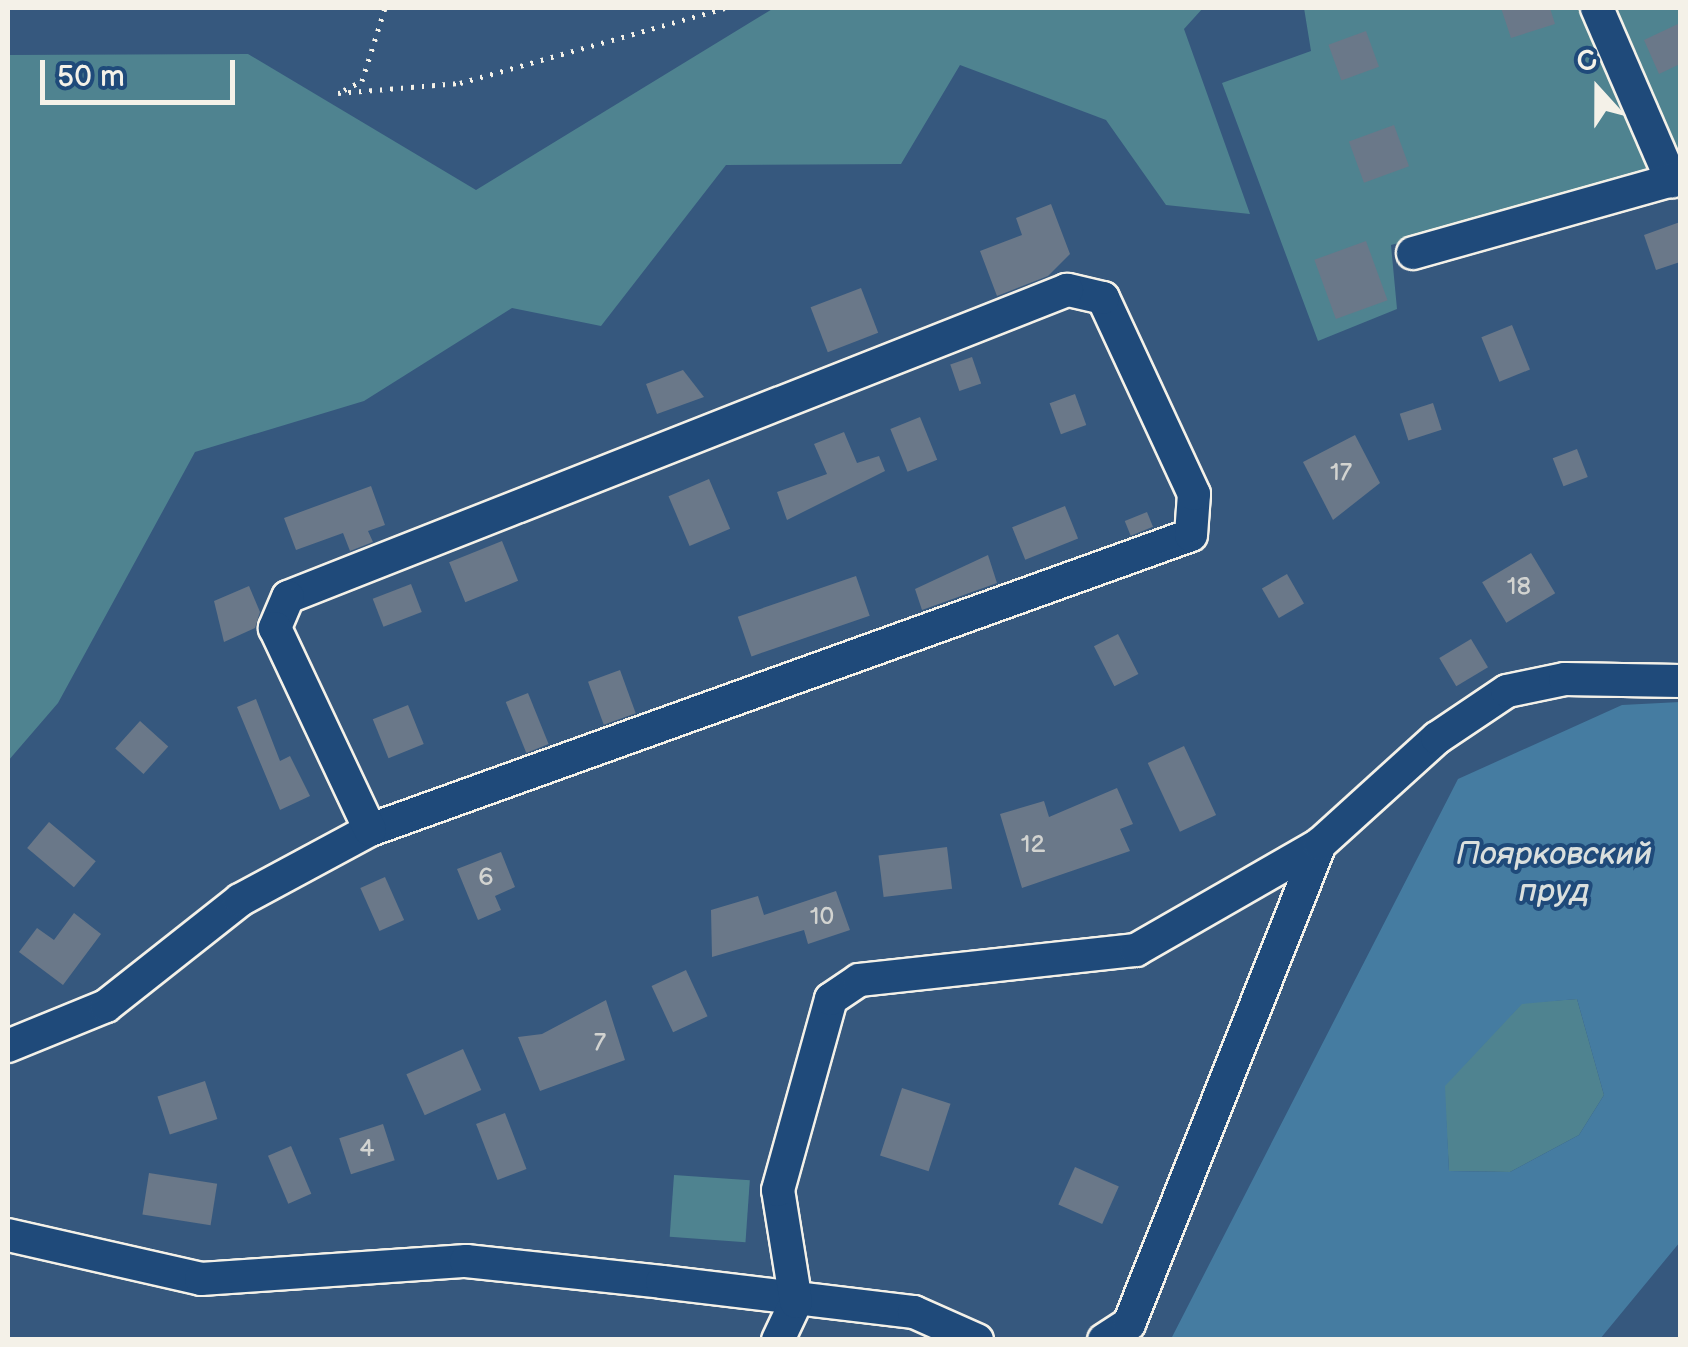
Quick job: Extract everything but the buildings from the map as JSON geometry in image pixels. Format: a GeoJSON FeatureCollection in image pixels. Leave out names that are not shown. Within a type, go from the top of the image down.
{"type":"FeatureCollection","features":[{"type":"Feature","properties":{"kind":"street"},"geometry":{"type":"LineString","coordinates":[[1413,253],[1676,180],[1597,8]]}},
{"type":"Feature","properties":{"kind":"street"},"geometry":{"type":"LineString","coordinates":[[8,1046],[106,1006],[240,900],[370,830],[1191,536],[1194,494],[1103,298],[1068,290],[288,597],[275,628],[370,830]]}},
{"type":"Feature","properties":{"kind":"street"},"geometry":{"type":"LineString","coordinates":[[778,1340],[796,1302],[778,1190],[831,999],[860,980],[1136,950],[1320,844],[1437,738],[1507,691],[1565,678],[1680,681]]}},
{"type":"Feature","properties":{"kind":"street"},"geometry":{"type":"LineString","coordinates":[[1104,1340],[1129,1324],[1320,844]]}},
{"type":"Feature","properties":{"kind":"street"},"geometry":{"type":"LineString","coordinates":[[8,1234],[201,1279],[466,1261],[796,1302],[914,1312],[977,1340]]}},
{"type":"Feature","properties":{"kind":"path"},"geometry":{"type":"LineString","coordinates":[[385,8],[362,81],[338,93],[460,83],[725,8]]}},
{"type":"Feature","properties":{"kind":"green space"},"geometry":{"type":"Polygon","coordinates":[[[774,8],[1203,8],[1184,29],[1250,214],[1166,205],[1106,120],[960,65],[901,164],[726,165],[601,326],[512,308],[364,401],[195,452],[58,703],[8,761],[8,55],[248,54],[476,190],[774,8]]]}},
{"type":"Feature","properties":{"kind":"green space"},"geometry":{"type":"Polygon","coordinates":[[[1304,8],[1680,8],[1680,169],[1391,245],[1397,309],[1318,341],[1222,83],[1311,51],[1304,8]]]}},
{"type":"Feature","properties":{"kind":"green space"},"geometry":{"type":"Polygon","coordinates":[[[1577,999],[1604,1095],[1579,1135],[1510,1172],[1449,1171],[1444,1086],[1522,1003],[1577,999]]]}},
{"type":"Feature","properties":{"kind":"green space"},"geometry":{"type":"Polygon","coordinates":[[[674,1175],[750,1180],[745,1242],[670,1237],[674,1175]]]}},
{"type":"Feature","properties":{"kind":"water","name":"Поярковский пруд"},"geometry":{"type":"Polygon","coordinates":[[[1680,702],[1680,1242],[1600,1339],[1171,1339],[1458,779],[1622,705],[1680,702]],[[1577,999],[1522,1004],[1445,1086],[1449,1171],[1510,1172],[1579,1135],[1604,1095],[1577,999]]]}}]}
